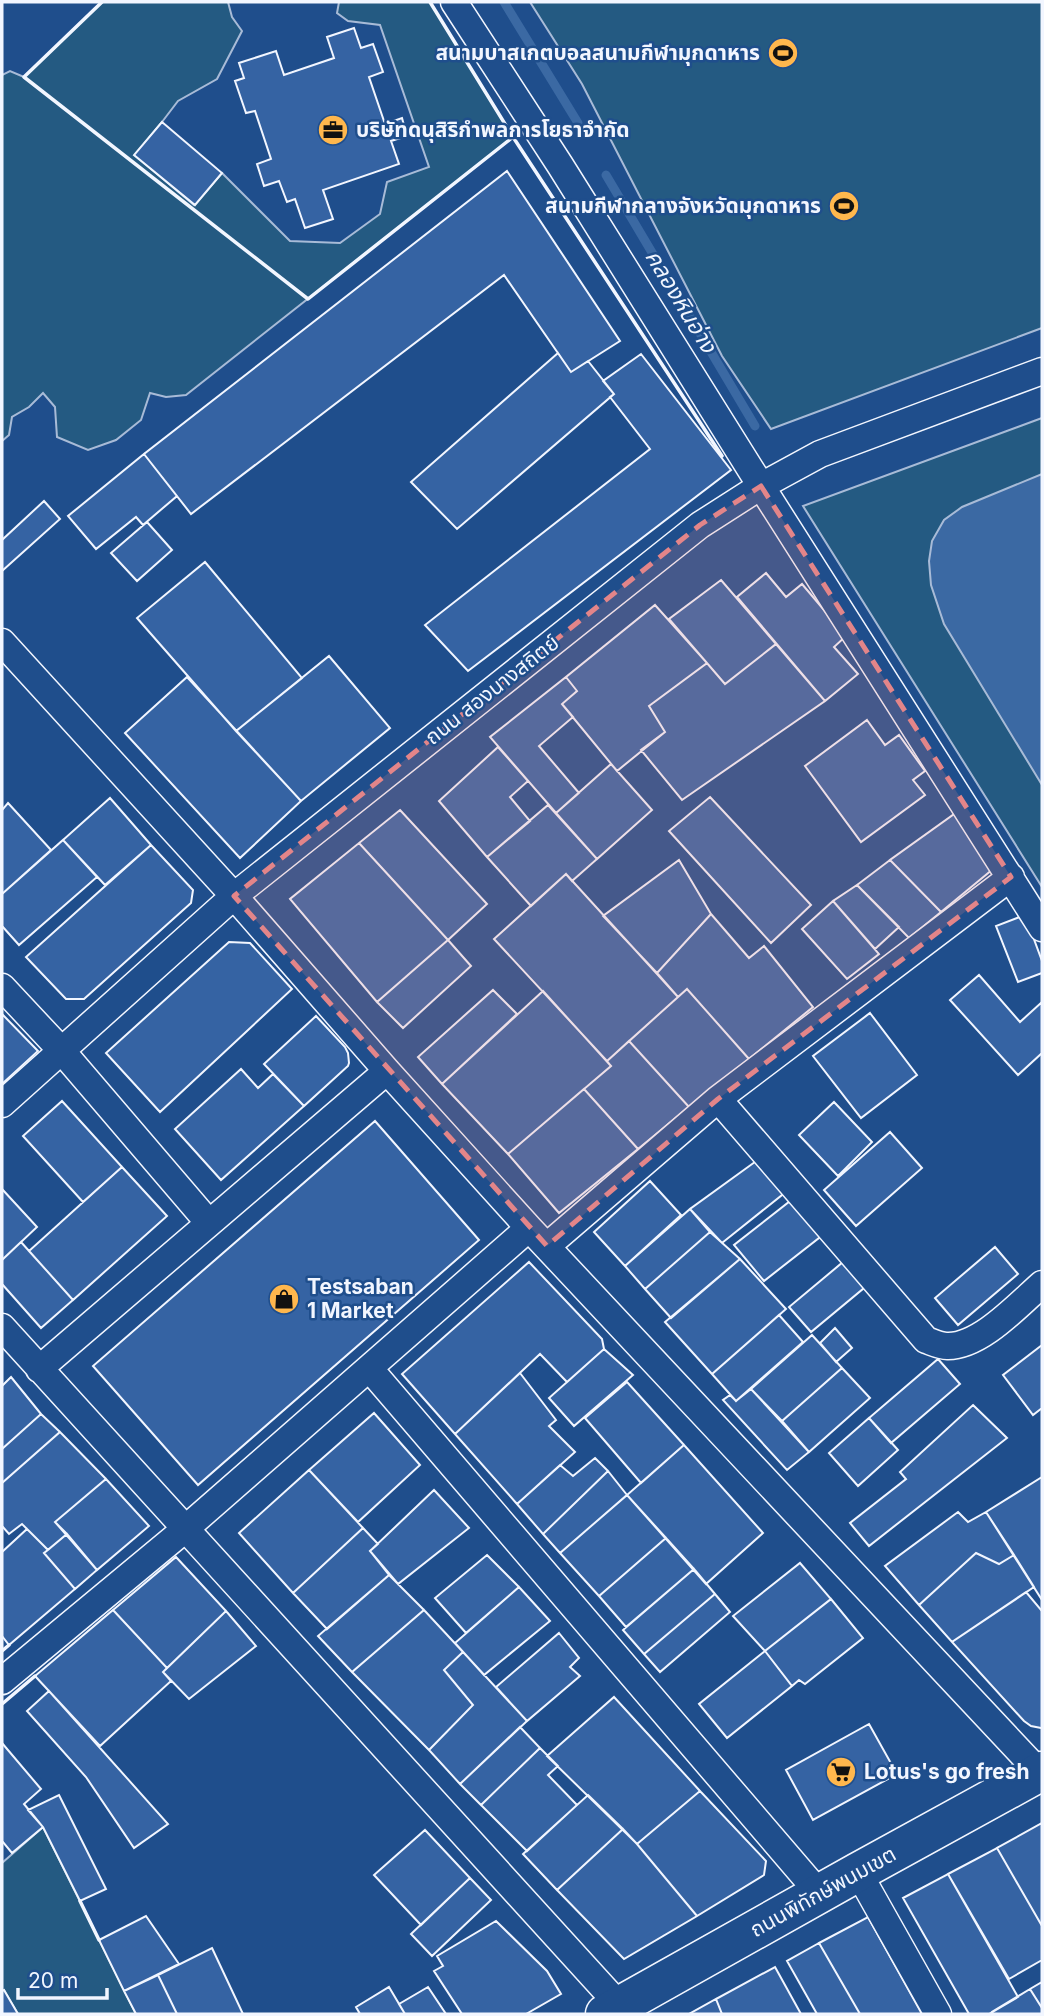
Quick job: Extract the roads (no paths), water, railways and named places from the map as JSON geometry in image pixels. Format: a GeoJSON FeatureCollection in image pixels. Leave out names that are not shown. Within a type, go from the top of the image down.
{"type":"FeatureCollection","features":[{"type":"Feature","properties":{"kind":"main road","name":"ถนนพิทักษ์พนมเขต"},"geometry":{"type":"LineString","coordinates":[[613,2010],[1041,1772]]}},
{"type":"Feature","properties":{"kind":"street"},"geometry":{"type":"LineString","coordinates":[[454,2],[560,164],[1042,928]]}},
{"type":"Feature","properties":{"kind":"street","name":"ถนน สองนางสถิตย์"},"geometry":{"type":"LineString","coordinates":[[2,1104],[234,896],[701,525],[761,486],[820,454],[1042,371]]}},
{"type":"Feature","properties":{"kind":"street"},"geometry":{"type":"LineString","coordinates":[[2,642],[234,896],[387,1071],[538,1237],[1041,1772]]}},
{"type":"Feature","properties":{"kind":"street"},"geometry":{"type":"LineString","coordinates":[[2,1681],[184,1530],[369,1368],[1011,877]]}},
{"type":"Feature","properties":{"kind":"street"},"geometry":{"type":"LineString","coordinates":[[2,986],[61,1050],[209,1223]]}},
{"type":"Feature","properties":{"kind":"street"},"geometry":{"type":"LineString","coordinates":[[39,1369],[387,1071]]}},
{"type":"Feature","properties":{"kind":"street"},"geometry":{"type":"LineString","coordinates":[[718,1099],[926,1340],[946,1347],[980,1338],[1042,1284]]}},
{"type":"Feature","properties":{"kind":"street"},"geometry":{"type":"LineString","coordinates":[[2,1327],[613,2010]]}},
{"type":"Feature","properties":{"kind":"street"},"geometry":{"type":"LineString","coordinates":[[369,1368],[820,1894]]}},
{"type":"Feature","properties":{"kind":"street"},"geometry":{"type":"LineString","coordinates":[[858,1872],[938,2014]]}},
{"type":"Feature","properties":{"kind":"waterway","name":"คลองหินอ่าง"},"geometry":{"type":"LineString","coordinates":[[504,2],[578,123]]}},
{"type":"Feature","properties":{"kind":"waterway","name":"คลองหินอ่าง"},"geometry":{"type":"LineString","coordinates":[[606,175],[755,426]]}},
{"type":"Feature","properties":{"kind":"place","name":"สนามบาสเกตบอลสนามกีฬามุกดาหาร"},"geometry":{"type":"Point","coordinates":[783,53]}},
{"type":"Feature","properties":{"kind":"place","name":"บริษัทดนุสิริกำพลการโยธาจำกัด"},"geometry":{"type":"Point","coordinates":[333,130]}},
{"type":"Feature","properties":{"kind":"place","name":"สนามกีฬากลางจังหวัดมุกดาหาร"},"geometry":{"type":"Point","coordinates":[844,206]}},
{"type":"Feature","properties":{"kind":"place","name":"Testsaban 1 Market"},"geometry":{"type":"Point","coordinates":[284,1299]}},
{"type":"Feature","properties":{"kind":"place","name":"Lotus's go fresh"},"geometry":{"type":"Point","coordinates":[841,1772]}}]}
